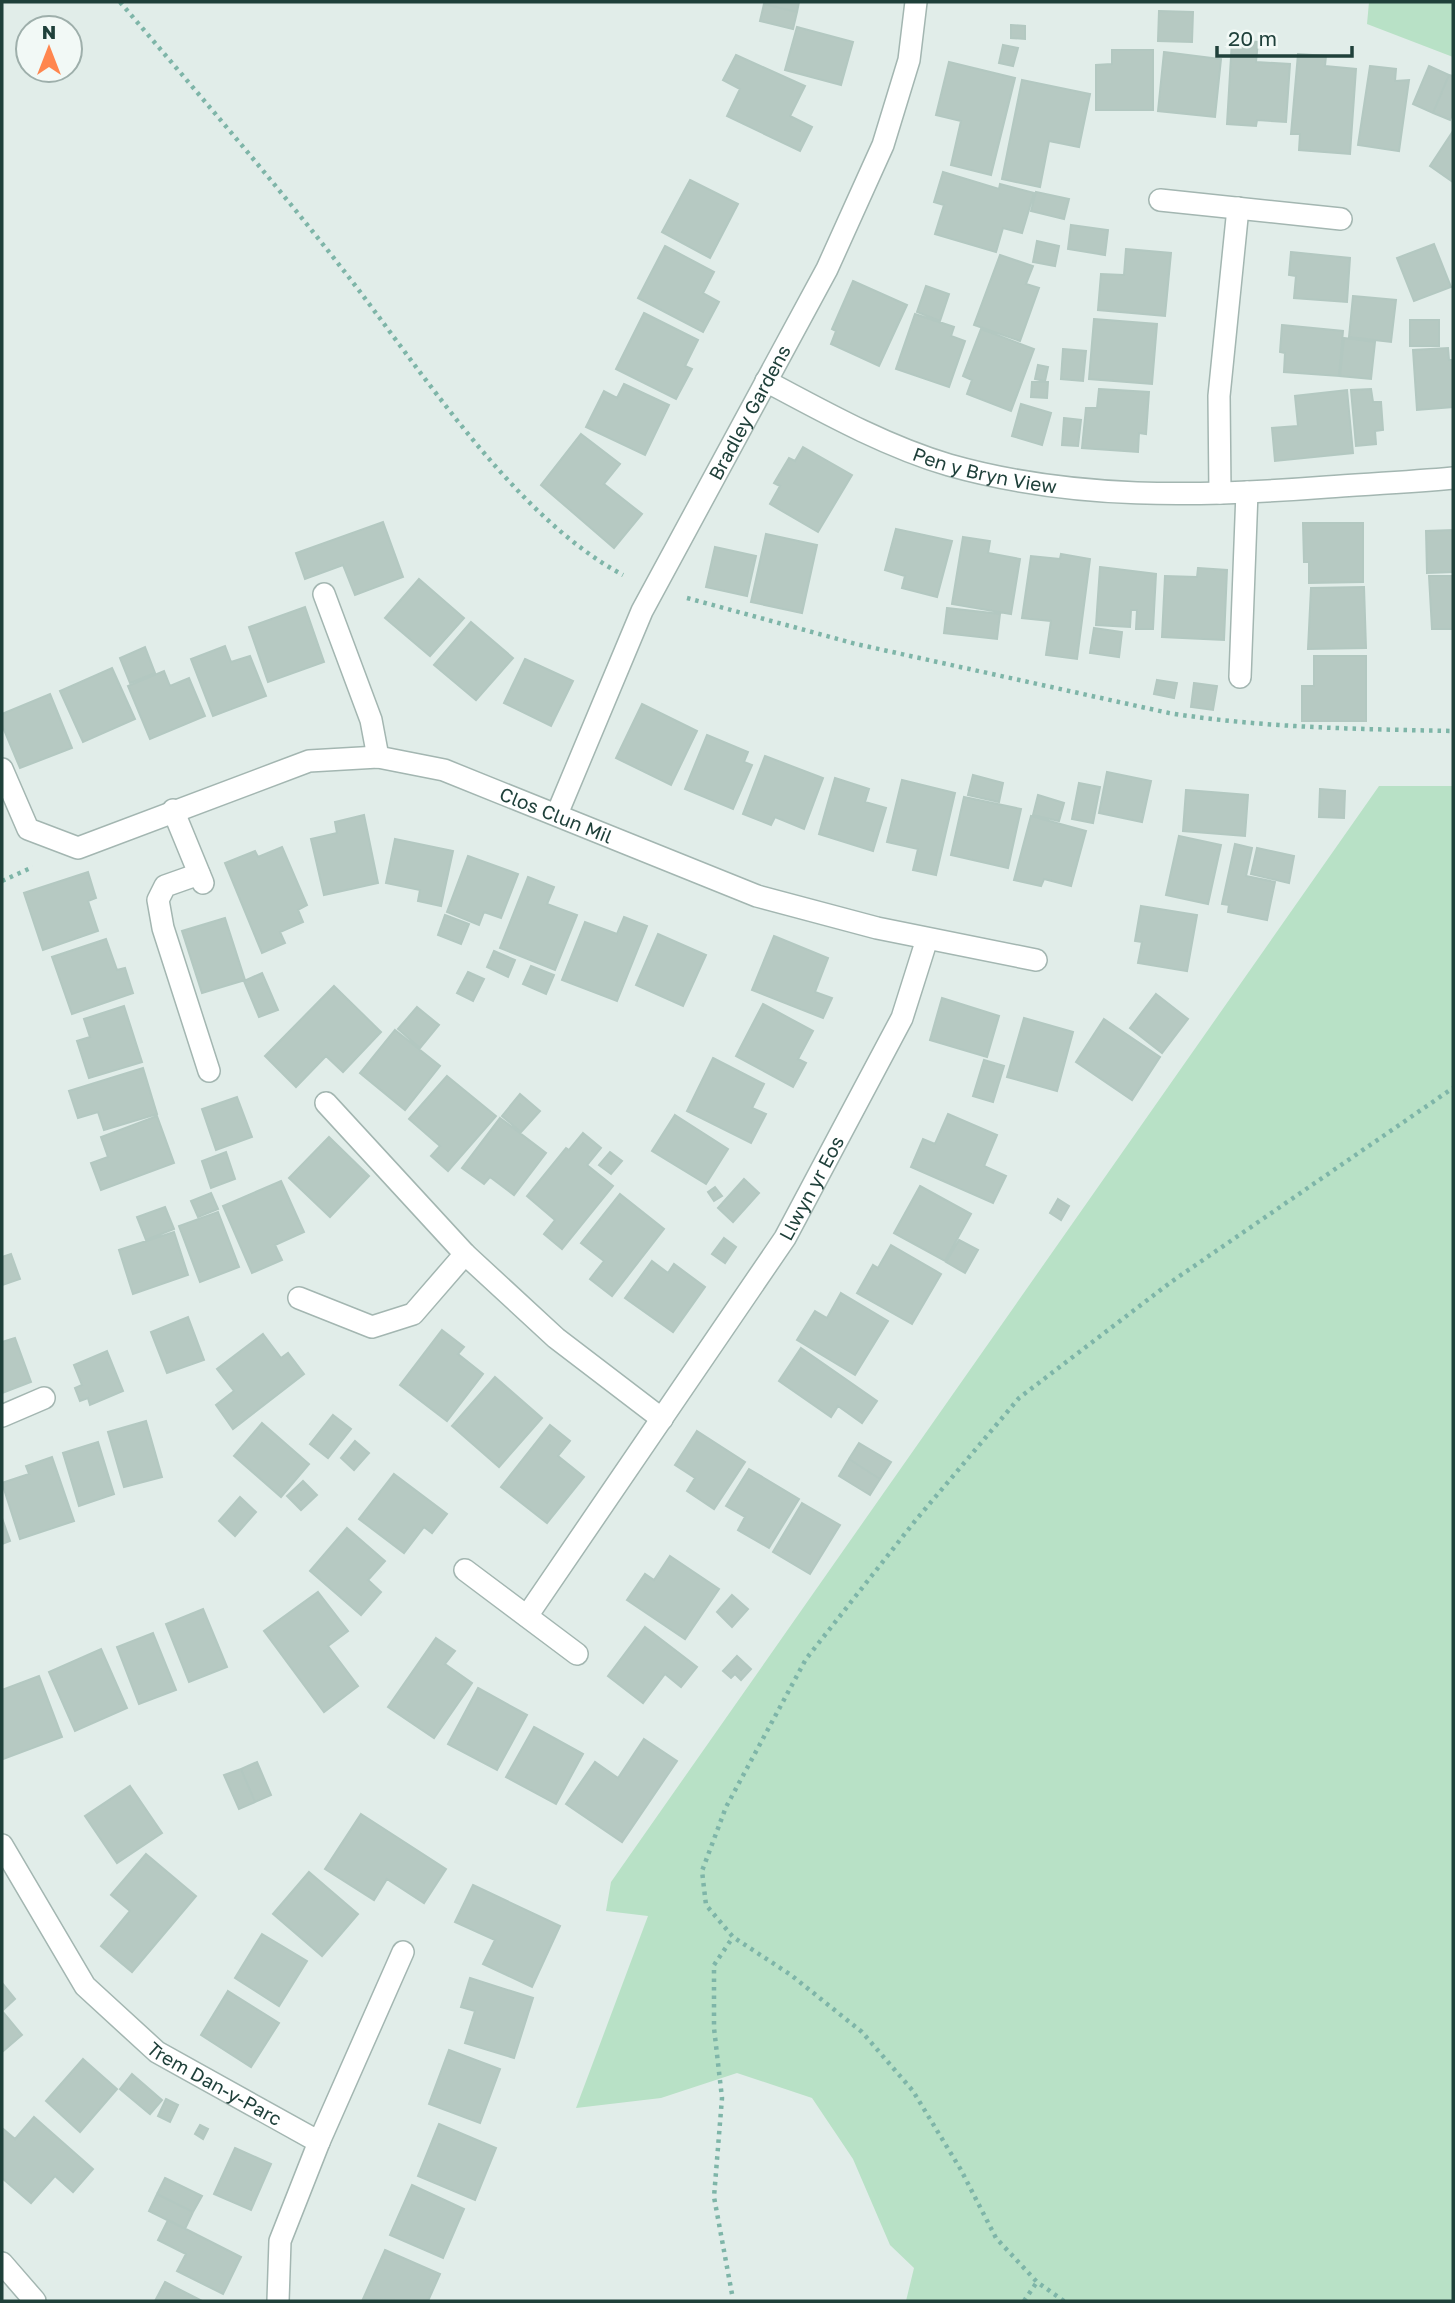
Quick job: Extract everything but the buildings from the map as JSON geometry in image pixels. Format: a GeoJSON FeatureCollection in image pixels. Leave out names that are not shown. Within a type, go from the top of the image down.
{"type":"FeatureCollection","features":[{"type":"Feature","properties":{"kind":"street","name":"Bradley Gardens"},"geometry":{"type":"LineString","coordinates":[[557,814],[642,611],[828,269],[883,145],[909,60],[916,2]]}},
{"type":"Feature","properties":{"kind":"street"},"geometry":{"type":"LineString","coordinates":[[1160,200],[1341,219]]}},
{"type":"Feature","properties":{"kind":"street"},"geometry":{"type":"LineString","coordinates":[[1220,493],[1219,396],[1238,208]]}},
{"type":"Feature","properties":{"kind":"street","name":"Pen y Bryn View"},"geometry":{"type":"LineString","coordinates":[[766,381],[846,423],[948,464],[1051,485],[1134,494],[1220,493],[1453,478]]}},
{"type":"Feature","properties":{"kind":"street"},"geometry":{"type":"LineString","coordinates":[[1240,677],[1247,492]]}},
{"type":"Feature","properties":{"kind":"street"},"geometry":{"type":"LineString","coordinates":[[324,594],[371,720],[378,757]]}},
{"type":"Feature","properties":{"kind":"street","name":"Clos Clun Mil"},"geometry":{"type":"LineString","coordinates":[[2,769],[28,829],[78,848],[309,761],[378,757],[444,770],[758,896],[927,939],[1036,960]]}},
{"type":"Feature","properties":{"kind":"street"},"geometry":{"type":"LineString","coordinates":[[173,810],[201,879],[164,886],[159,900],[163,928],[209,1071]]}},
{"type":"Feature","properties":{"kind":"street","name":"Llwyn yr Eos"},"geometry":{"type":"LineString","coordinates":[[527,1616],[785,1238],[902,1018],[927,939]]}},
{"type":"Feature","properties":{"kind":"street"},"geometry":{"type":"LineString","coordinates":[[326,1103],[465,1254],[556,1338],[662,1419]]}},
{"type":"Feature","properties":{"kind":"street"},"geometry":{"type":"LineString","coordinates":[[299,1298],[372,1327],[413,1314],[465,1254]]}},
{"type":"Feature","properties":{"kind":"street"},"geometry":{"type":"LineString","coordinates":[[2,1416],[44,1398]]}},
{"type":"Feature","properties":{"kind":"street"},"geometry":{"type":"LineString","coordinates":[[465,1570],[577,1654]]}},
{"type":"Feature","properties":{"kind":"street","name":"Trem Dan-y-Parc"},"geometry":{"type":"LineString","coordinates":[[2,1845],[85,1986],[157,2052],[319,2142]]}},
{"type":"Feature","properties":{"kind":"street"},"geometry":{"type":"LineString","coordinates":[[278,2301],[280,2241],[319,2142],[403,1952]]}},
{"type":"Feature","properties":{"kind":"street"},"geometry":{"type":"LineString","coordinates":[[2,2263],[35,2301]]}},
{"type":"Feature","properties":{"kind":"path"},"geometry":{"type":"LineString","coordinates":[[1064,2301],[1037,2282],[996,2238],[961,2170],[913,2091],[862,2032],[791,1975],[733,1937],[706,1905],[702,1871],[726,1807],[806,1659],[915,1521],[1018,1398],[1171,1282],[1453,1088]]}},
{"type":"Feature","properties":{"kind":"path"},"geometry":{"type":"LineString","coordinates":[[732,2294],[714,2197],[722,2098],[714,2028],[714,1965],[733,1937]]}},
{"type":"Feature","properties":{"kind":"path"},"geometry":{"type":"LineString","coordinates":[[1024,2301],[1037,2282]]}},
{"type":"Feature","properties":{"kind":"green space"},"geometry":{"type":"Polygon","coordinates":[[[1369,2],[1453,2],[1453,57],[1367,24],[1369,2]]]}},
{"type":"Feature","properties":{"kind":"green space"},"geometry":{"type":"Polygon","coordinates":[[[1379,786],[1453,786],[1453,2301],[906,2301],[914,2268],[890,2245],[853,2159],[812,2098],[737,2073],[661,2098],[576,2108],[648,1916],[606,1911],[611,1882],[1379,786]]]}}]}
